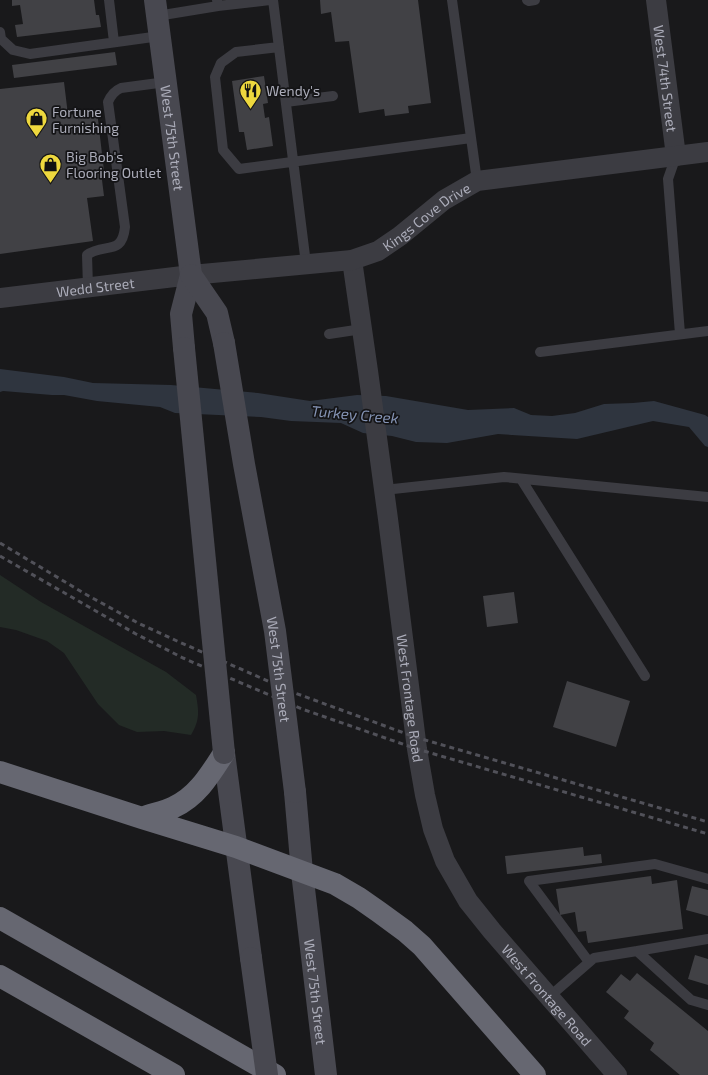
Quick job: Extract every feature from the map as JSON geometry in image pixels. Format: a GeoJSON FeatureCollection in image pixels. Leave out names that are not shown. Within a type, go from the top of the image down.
{"type":"FeatureCollection","features":[{"type":"Feature","properties":{"kind":"highway"},"geometry":{"type":"LineString","coordinates":[[142,818],[174,807],[195,793],[224,753]]}},
{"type":"Feature","properties":{"kind":"highway"},"geometry":{"type":"LineString","coordinates":[[0,772],[236,847],[335,884],[359,898],[405,931],[422,946],[535,1075]]}},
{"type":"Feature","properties":{"kind":"highway"},"geometry":{"type":"LineString","coordinates":[[0,918],[275,1075]]}},
{"type":"Feature","properties":{"kind":"highway"},"geometry":{"type":"LineString","coordinates":[[0,976],[174,1075]]}},
{"type":"Feature","properties":{"kind":"main road","name":"West 75th Street"},"geometry":{"type":"LineString","coordinates":[[157,17],[192,275],[181,314],[224,753],[267,1075]]}},
{"type":"Feature","properties":{"kind":"main road","name":"West 75th Street"},"geometry":{"type":"LineString","coordinates":[[192,275],[217,313],[224,343],[244,464],[275,631],[295,792],[302,872],[326,1075]]}},
{"type":"Feature","properties":{"kind":"street","name":"West 74th Street"},"geometry":{"type":"LineString","coordinates":[[656,0],[676,156]]}},
{"type":"Feature","properties":{"kind":"street","name":"Kings Cove Drive"},"geometry":{"type":"LineString","coordinates":[[192,275],[352,260],[378,251],[400,236],[444,200],[477,180],[708,152]]}},
{"type":"Feature","properties":{"kind":"street","name":"West Frontage Road"},"geometry":{"type":"LineString","coordinates":[[352,260],[384,490],[417,749],[433,829],[445,861],[468,901],[492,931],[617,1075]]}},
{"type":"Feature","properties":{"kind":"street","name":"Wedd Street"},"geometry":{"type":"LineString","coordinates":[[0,298],[192,275]]}},
{"type":"Feature","properties":{"kind":"lane"},"geometry":{"type":"LineString","coordinates":[[109,0],[114,42]]}},
{"type":"Feature","properties":{"kind":"lane"},"geometry":{"type":"LineString","coordinates":[[0,32],[1,39],[13,50],[30,54],[114,42],[157,17],[218,3],[270,0]]}},
{"type":"Feature","properties":{"kind":"lane"},"geometry":{"type":"LineString","coordinates":[[273,0],[306,264]]}},
{"type":"Feature","properties":{"kind":"lane"},"geometry":{"type":"LineString","coordinates":[[452,0],[477,180]]}},
{"type":"Feature","properties":{"kind":"lane"},"geometry":{"type":"LineString","coordinates":[[527,0],[535,0]]}},
{"type":"Feature","properties":{"kind":"lane"},"geometry":{"type":"LineString","coordinates":[[279,47],[236,52],[221,63],[215,77],[223,150],[239,169],[471,138]]}},
{"type":"Feature","properties":{"kind":"lane"},"geometry":{"type":"LineString","coordinates":[[88,287],[87,255],[93,251],[117,245],[121,242],[125,227],[108,102],[116,90],[121,88],[166,82]]}},
{"type":"Feature","properties":{"kind":"lane"},"geometry":{"type":"LineString","coordinates":[[286,102],[332,96]]}},
{"type":"Feature","properties":{"kind":"lane"},"geometry":{"type":"LineString","coordinates":[[676,156],[668,179],[680,334]]}},
{"type":"Feature","properties":{"kind":"lane"},"geometry":{"type":"LineString","coordinates":[[329,334],[362,330]]}},
{"type":"Feature","properties":{"kind":"lane"},"geometry":{"type":"LineString","coordinates":[[540,352],[708,331]]}},
{"type":"Feature","properties":{"kind":"lane"},"geometry":{"type":"LineString","coordinates":[[384,490],[504,477],[708,497]]}},
{"type":"Feature","properties":{"kind":"lane"},"geometry":{"type":"LineString","coordinates":[[521,479],[646,676]]}},
{"type":"Feature","properties":{"kind":"lane"},"geometry":{"type":"LineString","coordinates":[[589,962],[529,881],[655,864],[708,879]]}},
{"type":"Feature","properties":{"kind":"lane"},"geometry":{"type":"LineString","coordinates":[[549,997],[594,958],[708,939]]}},
{"type":"Feature","properties":{"kind":"lane"},"geometry":{"type":"LineString","coordinates":[[637,951],[691,1000],[708,1005]]}},
{"type":"Feature","properties":{"kind":"shaded area"},"geometry":{"type":"Polygon","coordinates":[[[0,575],[41,602],[166,672],[196,695],[198,716],[196,725],[191,735],[164,731],[137,732],[119,725],[98,704],[64,653],[47,641],[16,630],[0,627],[0,575]]]}},
{"type":"Feature","properties":{"kind":"water","name":"Turkey Creek"},"geometry":{"type":"Polygon","coordinates":[[[0,369],[64,377],[93,383],[171,385],[258,393],[310,401],[357,395],[386,396],[468,410],[514,408],[531,415],[552,416],[575,413],[604,404],[654,401],[708,417],[708,447],[705,446],[689,427],[653,421],[577,439],[498,434],[447,443],[416,442],[392,436],[363,433],[341,423],[175,413],[160,407],[97,401],[64,395],[0,392],[0,369]]]}},
{"type":"Feature","properties":{"kind":"building"},"geometry":{"type":"Polygon","coordinates":[[[12,0],[94,0],[96,15],[99,15],[101,27],[17,37],[15,25],[23,24],[20,5],[12,6],[12,0]]]}},
{"type":"Feature","properties":{"kind":"building"},"geometry":{"type":"Polygon","coordinates":[[[320,0],[418,0],[431,103],[408,106],[409,113],[385,116],[384,109],[359,113],[349,41],[335,42],[331,12],[321,14],[320,0]]]}},
{"type":"Feature","properties":{"kind":"building"},"geometry":{"type":"Polygon","coordinates":[[[115,52],[117,65],[14,78],[12,65],[115,52]]]}},
{"type":"Feature","properties":{"kind":"building","name":"Wendy's"},"geometry":{"type":"Polygon","coordinates":[[[264,76],[268,103],[263,104],[265,118],[269,117],[273,146],[247,150],[244,132],[239,132],[232,81],[264,76]]]}},
{"type":"Feature","properties":{"kind":"building","name":"Big Bob's Flooring Outlet"},"geometry":{"type":"Polygon","coordinates":[[[64,82],[68,115],[97,111],[104,171],[101,172],[104,196],[87,198],[93,241],[0,254],[0,89],[64,82]]]}},
{"type":"Feature","properties":{"kind":"building"},"geometry":{"type":"Polygon","coordinates":[[[514,592],[518,623],[487,627],[483,596],[514,592]]]}},
{"type":"Feature","properties":{"kind":"building"},"geometry":{"type":"Polygon","coordinates":[[[567,681],[630,701],[616,747],[553,727],[567,681]]]}},
{"type":"Feature","properties":{"kind":"building"},"geometry":{"type":"Polygon","coordinates":[[[583,847],[584,856],[601,854],[602,863],[507,874],[505,856],[583,847]]]}},
{"type":"Feature","properties":{"kind":"building"},"geometry":{"type":"Polygon","coordinates":[[[651,876],[652,884],[677,880],[683,929],[588,943],[586,931],[578,932],[575,912],[560,915],[556,889],[651,876]]]}},
{"type":"Feature","properties":{"kind":"building"},"geometry":{"type":"Polygon","coordinates":[[[692,886],[708,890],[708,916],[686,910],[692,886]]]}},
{"type":"Feature","properties":{"kind":"building"},"geometry":{"type":"Polygon","coordinates":[[[695,955],[708,959],[708,985],[688,979],[695,955]]]}},
{"type":"Feature","properties":{"kind":"building"},"geometry":{"type":"Polygon","coordinates":[[[637,973],[708,1031],[708,1075],[680,1075],[650,1050],[654,1043],[624,1018],[629,1011],[606,992],[621,974],[630,981],[637,973]]]}},
{"type":"Feature","properties":{"kind":"railway"},"geometry":{"type":"LineString","coordinates":[[0,543],[87,595],[138,623],[295,693],[415,737],[708,822]]}},
{"type":"Feature","properties":{"kind":"railway"},"geometry":{"type":"LineString","coordinates":[[0,556],[136,634],[183,658],[302,709],[417,749],[708,834]]}},
{"type":"Feature","properties":{"kind":"place","name":"Wendy's"},"geometry":{"type":"Point","coordinates":[250,110]}},
{"type":"Feature","properties":{"kind":"place","name":"Fortune Furnishing"},"geometry":{"type":"Point","coordinates":[36,138]}},
{"type":"Feature","properties":{"kind":"place","name":"Big Bob's Flooring Outlet"},"geometry":{"type":"Point","coordinates":[51,184]}}]}
